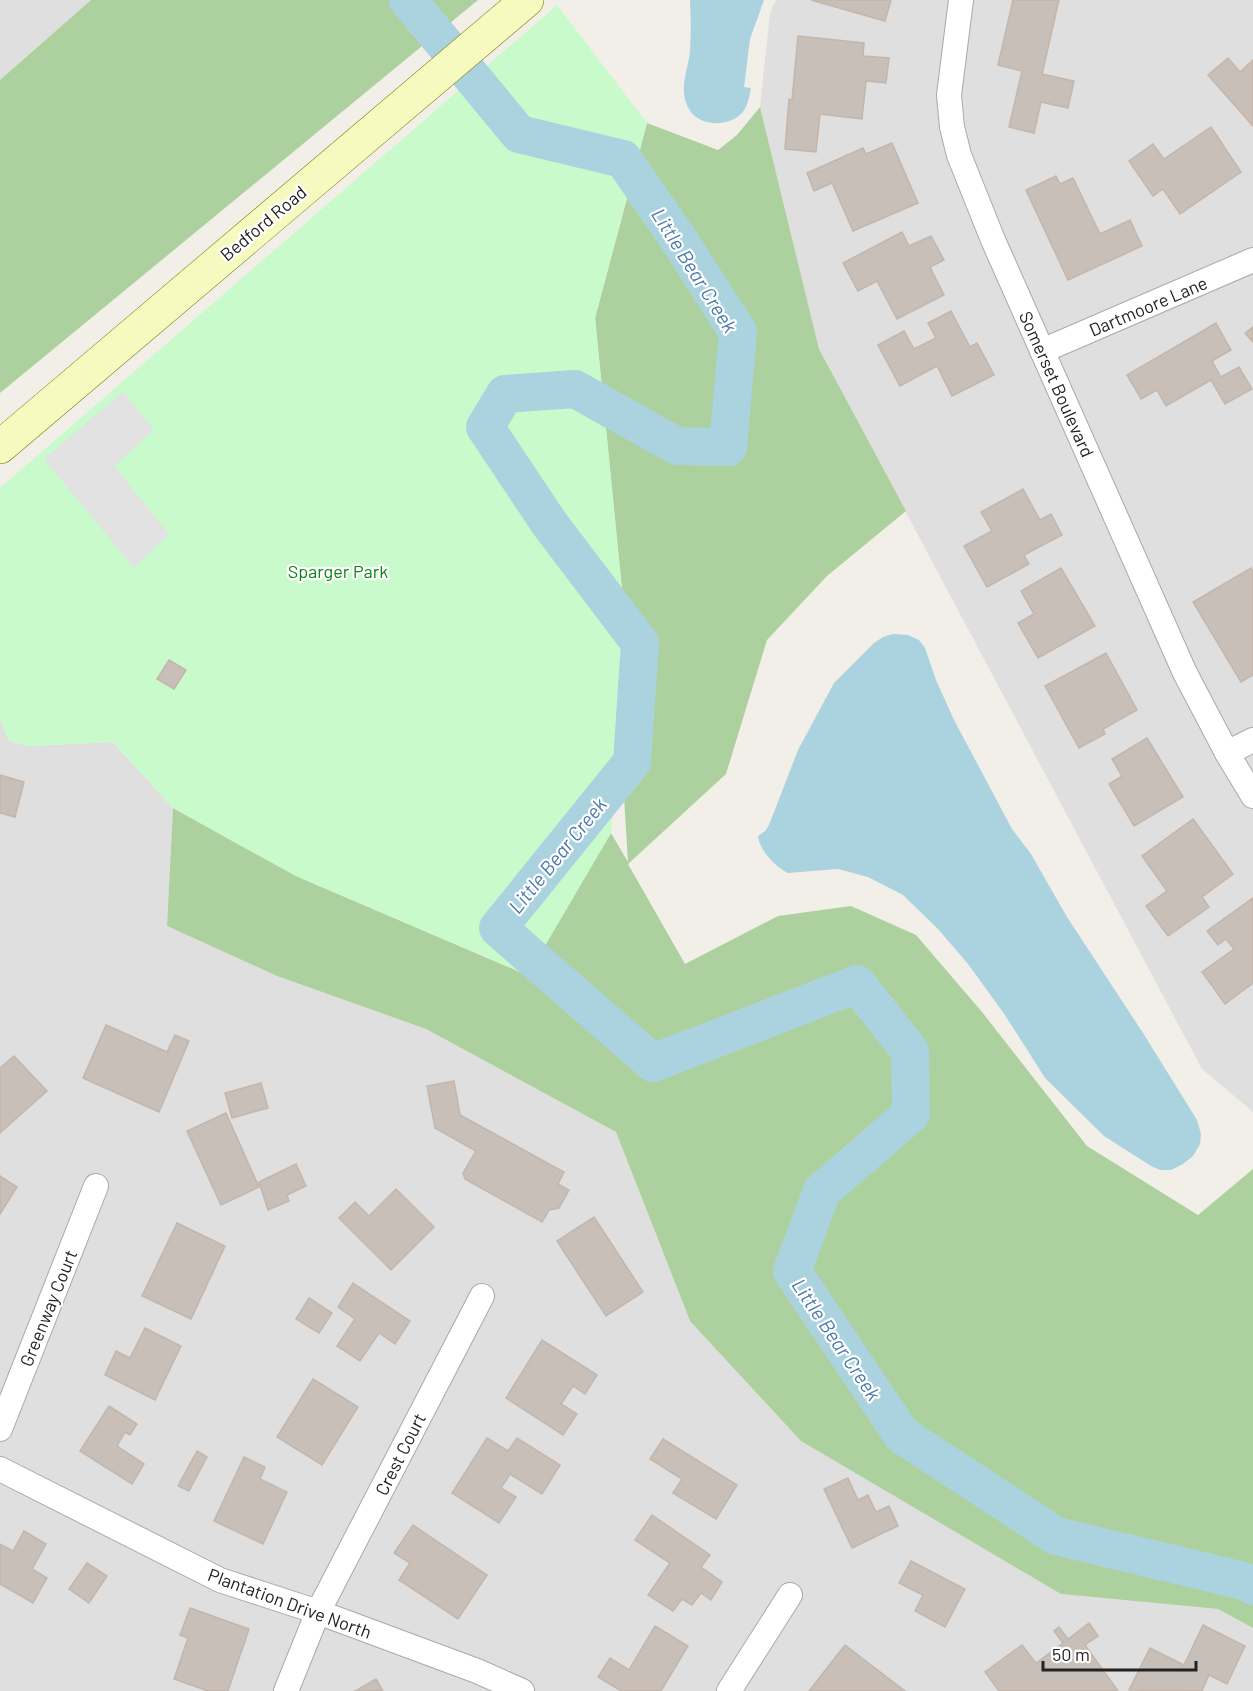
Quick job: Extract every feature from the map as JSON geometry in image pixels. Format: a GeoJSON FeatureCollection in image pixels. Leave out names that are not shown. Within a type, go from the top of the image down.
{"type":"FeatureCollection","features":[{"type":"Feature","properties":{"kind":"street","name":"Bedford Road"},"geometry":{"type":"LineString","coordinates":[[0,447],[527,0]]}},
{"type":"Feature","properties":{"kind":"street","name":"Somerset Boulevard"},"geometry":{"type":"LineString","coordinates":[[961,0],[949,95],[952,127],[959,155],[993,240],[1185,673],[1227,753],[1253,796]]}},
{"type":"Feature","properties":{"kind":"street","name":"Dartmoore Lane"},"geometry":{"type":"LineString","coordinates":[[1042,351],[1253,260]]}},
{"type":"Feature","properties":{"kind":"street"},"geometry":{"type":"LineString","coordinates":[[1227,753],[1253,740]]}},
{"type":"Feature","properties":{"kind":"street","name":"Greenway Court"},"geometry":{"type":"LineString","coordinates":[[0,1429],[96,1186]]}},
{"type":"Feature","properties":{"kind":"street","name":"Crest Court"},"geometry":{"type":"LineString","coordinates":[[286,1691],[318,1612],[482,1296]]}},
{"type":"Feature","properties":{"kind":"street","name":"Plantation Drive North"},"geometry":{"type":"LineString","coordinates":[[0,1469],[220,1580],[318,1612],[477,1671],[522,1691]]}},
{"type":"Feature","properties":{"kind":"street"},"geometry":{"type":"LineString","coordinates":[[729,1691],[790,1595]]}},
{"type":"Feature","properties":{"kind":"shaded area"},"geometry":{"type":"Polygon","coordinates":[[[0,0],[91,0],[0,80],[0,0]]]}},
{"type":"Feature","properties":{"kind":"shaded area"},"geometry":{"type":"Polygon","coordinates":[[[776,0],[1253,0],[1253,1112],[1202,1069],[819,349],[760,107],[770,13],[776,0]]]}},
{"type":"Feature","properties":{"kind":"shaded area"},"geometry":{"type":"Polygon","coordinates":[[[123,392],[154,430],[114,466],[169,534],[134,568],[44,459],[123,392]]]}},
{"type":"Feature","properties":{"kind":"shaded area"},"geometry":{"type":"Polygon","coordinates":[[[0,719],[9,741],[28,746],[113,742],[173,808],[167,926],[277,976],[426,1029],[616,1132],[690,1321],[1061,1594],[1218,1609],[1253,1628],[1253,1691],[0,1691],[0,719]]]}},
{"type":"Feature","properties":{"kind":"green space"},"geometry":{"type":"Polygon","coordinates":[[[91,0],[478,0],[0,393],[0,80],[91,0]]]}},
{"type":"Feature","properties":{"kind":"green space","name":"Sparger Park"},"geometry":{"type":"Polygon","coordinates":[[[557,5],[647,123],[595,318],[628,650],[611,833],[528,975],[296,876],[173,808],[113,742],[28,746],[9,741],[0,719],[0,488],[557,5]]]}},
{"type":"Feature","properties":{"kind":"green space"},"geometry":{"type":"Polygon","coordinates":[[[760,107],[819,349],[906,511],[827,576],[767,640],[726,774],[628,864],[685,964],[778,916],[851,906],[916,935],[982,1012],[1087,1146],[1198,1215],[1253,1169],[1253,1628],[1218,1609],[1061,1594],[801,1441],[690,1321],[616,1132],[426,1029],[277,976],[167,926],[173,808],[296,876],[527,975],[611,833],[628,862],[620,732],[628,650],[595,318],[647,123],[718,150],[737,135],[760,107]]]}},
{"type":"Feature","properties":{"kind":"water"},"geometry":{"type":"Polygon","coordinates":[[[690,0],[764,0],[750,39],[744,87],[751,88],[748,102],[741,114],[729,121],[706,122],[694,115],[686,102],[684,87],[690,51],[690,0]]]}},
{"type":"Feature","properties":{"kind":"water"},"geometry":{"type":"Polygon","coordinates":[[[893,634],[908,635],[919,640],[925,648],[954,720],[1012,829],[1031,854],[1067,917],[1197,1120],[1201,1134],[1200,1144],[1193,1156],[1183,1164],[1171,1170],[1160,1170],[1104,1136],[1045,1078],[1005,1015],[968,964],[938,929],[903,895],[868,877],[838,869],[788,873],[778,867],[761,847],[758,836],[769,825],[798,750],[834,683],[874,643],[893,634]]]}},
{"type":"Feature","properties":{"kind":"building"},"geometry":{"type":"Polygon","coordinates":[[[811,0],[891,0],[885,21],[811,0]]]}},
{"type":"Feature","properties":{"kind":"building"},"geometry":{"type":"Polygon","coordinates":[[[1013,0],[1059,0],[1042,74],[1074,81],[1068,108],[1041,102],[1034,133],[1009,127],[1022,71],[998,65],[1013,0]]]}},
{"type":"Feature","properties":{"kind":"building"},"geometry":{"type":"Polygon","coordinates":[[[798,36],[864,43],[863,56],[889,58],[886,83],[866,81],[862,119],[820,114],[816,152],[785,149],[798,36]]]}},
{"type":"Feature","properties":{"kind":"building"},"geometry":{"type":"Polygon","coordinates":[[[1228,58],[1240,72],[1253,60],[1253,126],[1208,75],[1228,58]]]}},
{"type":"Feature","properties":{"kind":"building"},"geometry":{"type":"Polygon","coordinates":[[[1211,127],[1241,172],[1180,214],[1163,189],[1153,196],[1129,161],[1153,144],[1164,159],[1211,127]]]}},
{"type":"Feature","properties":{"kind":"building"},"geometry":{"type":"Polygon","coordinates":[[[892,143],[918,203],[853,231],[832,183],[814,191],[807,173],[863,148],[866,154],[892,143]]]}},
{"type":"Feature","properties":{"kind":"building"},"geometry":{"type":"Polygon","coordinates":[[[1056,176],[1060,184],[1073,178],[1100,234],[1130,220],[1142,246],[1068,280],[1026,190],[1056,176]]]}},
{"type":"Feature","properties":{"kind":"building"},"geometry":{"type":"Polygon","coordinates":[[[902,232],[909,246],[931,236],[944,260],[930,267],[944,295],[897,319],[877,281],[858,291],[843,263],[902,232]]]}},
{"type":"Feature","properties":{"kind":"building"},"geometry":{"type":"Polygon","coordinates":[[[951,311],[970,347],[977,343],[994,375],[952,396],[937,366],[900,386],[878,345],[904,331],[914,349],[936,338],[928,323],[951,311]]]}},
{"type":"Feature","properties":{"kind":"building"},"geometry":{"type":"Polygon","coordinates":[[[1216,323],[1231,350],[1212,361],[1221,377],[1239,367],[1252,389],[1225,404],[1211,380],[1166,406],[1157,390],[1141,399],[1127,375],[1216,323]]]}},
{"type":"Feature","properties":{"kind":"building"},"geometry":{"type":"Polygon","coordinates":[[[1253,327],[1253,342],[1245,333],[1253,327]]]}},
{"type":"Feature","properties":{"kind":"building"},"geometry":{"type":"Polygon","coordinates":[[[1023,489],[1040,520],[1051,514],[1062,535],[1024,555],[1029,564],[987,587],[964,546],[992,531],[981,512],[1023,489]]]}},
{"type":"Feature","properties":{"kind":"building"},"geometry":{"type":"Polygon","coordinates":[[[1061,568],[1095,626],[1038,658],[1018,623],[1034,614],[1021,591],[1061,568]]]}},
{"type":"Feature","properties":{"kind":"building"},"geometry":{"type":"Polygon","coordinates":[[[1251,568],[1253,572],[1253,675],[1241,682],[1193,602],[1251,568]]]}},
{"type":"Feature","properties":{"kind":"building"},"geometry":{"type":"Polygon","coordinates":[[[1106,653],[1137,710],[1103,729],[1105,734],[1079,748],[1045,686],[1106,653]]]}},
{"type":"Feature","properties":{"kind":"building"},"geometry":{"type":"Polygon","coordinates":[[[169,660],[186,670],[174,689],[157,679],[169,660]]]}},
{"type":"Feature","properties":{"kind":"building"},"geometry":{"type":"Polygon","coordinates":[[[1147,738],[1183,797],[1134,826],[1109,784],[1122,776],[1112,759],[1147,738]]]}},
{"type":"Feature","properties":{"kind":"building"},"geometry":{"type":"Polygon","coordinates":[[[0,775],[24,782],[15,817],[0,813],[0,775]]]}},
{"type":"Feature","properties":{"kind":"building"},"geometry":{"type":"Polygon","coordinates":[[[1193,819],[1233,874],[1202,897],[1209,907],[1168,936],[1146,906],[1167,891],[1142,856],[1193,819]]]}},
{"type":"Feature","properties":{"kind":"building"},"geometry":{"type":"Polygon","coordinates":[[[1253,898],[1253,983],[1225,1004],[1202,972],[1234,949],[1226,939],[1218,945],[1207,931],[1253,898]]]}},
{"type":"Feature","properties":{"kind":"building"},"geometry":{"type":"Polygon","coordinates":[[[106,1025],[167,1052],[175,1035],[189,1041],[159,1112],[83,1078],[106,1025]]]}},
{"type":"Feature","properties":{"kind":"building"},"geometry":{"type":"Polygon","coordinates":[[[14,1056],[47,1091],[0,1133],[0,1068],[14,1056]]]}},
{"type":"Feature","properties":{"kind":"building"},"geometry":{"type":"Polygon","coordinates":[[[454,1081],[460,1115],[564,1172],[558,1184],[569,1190],[559,1208],[549,1210],[542,1222],[465,1179],[463,1173],[476,1151],[435,1128],[427,1086],[454,1081]]]}},
{"type":"Feature","properties":{"kind":"building"},"geometry":{"type":"Polygon","coordinates":[[[261,1083],[268,1108],[232,1118],[225,1093],[261,1083]]]}},
{"type":"Feature","properties":{"kind":"building"},"geometry":{"type":"Polygon","coordinates":[[[226,1113],[259,1187],[221,1205],[187,1131],[226,1113]]]}},
{"type":"Feature","properties":{"kind":"building"},"geometry":{"type":"Polygon","coordinates":[[[296,1164],[306,1186],[287,1195],[289,1201],[268,1210],[259,1182],[296,1164]]]}},
{"type":"Feature","properties":{"kind":"building"},"geometry":{"type":"Polygon","coordinates":[[[0,1176],[17,1187],[0,1214],[0,1176]]]}},
{"type":"Feature","properties":{"kind":"building"},"geometry":{"type":"Polygon","coordinates":[[[396,1189],[434,1227],[391,1270],[339,1218],[355,1202],[369,1216],[396,1189]]]}},
{"type":"Feature","properties":{"kind":"building"},"geometry":{"type":"Polygon","coordinates":[[[594,1217],[643,1292],[606,1316],[557,1241],[594,1217]]]}},
{"type":"Feature","properties":{"kind":"building"},"geometry":{"type":"Polygon","coordinates":[[[177,1223],[225,1246],[191,1319],[142,1296],[177,1223]]]}},
{"type":"Feature","properties":{"kind":"building"},"geometry":{"type":"Polygon","coordinates":[[[353,1283],[410,1321],[395,1344],[379,1333],[360,1361],[337,1346],[355,1319],[338,1307],[353,1283]]]}},
{"type":"Feature","properties":{"kind":"building"},"geometry":{"type":"Polygon","coordinates":[[[309,1298],[332,1313],[319,1333],[296,1319],[309,1298]]]}},
{"type":"Feature","properties":{"kind":"building"},"geometry":{"type":"Polygon","coordinates":[[[145,1328],[181,1346],[155,1400],[105,1375],[116,1351],[130,1358],[145,1328]]]}},
{"type":"Feature","properties":{"kind":"building"},"geometry":{"type":"Polygon","coordinates":[[[542,1340],[597,1375],[585,1394],[573,1386],[561,1404],[577,1414],[563,1435],[506,1398],[542,1340]]]}},
{"type":"Feature","properties":{"kind":"building"},"geometry":{"type":"Polygon","coordinates":[[[313,1379],[358,1407],[322,1465],[277,1437],[313,1379]]]}},
{"type":"Feature","properties":{"kind":"building"},"geometry":{"type":"Polygon","coordinates":[[[109,1406],[137,1424],[130,1435],[125,1432],[117,1446],[144,1464],[132,1484],[80,1451],[109,1406]]]}},
{"type":"Feature","properties":{"kind":"building"},"geometry":{"type":"Polygon","coordinates":[[[487,1438],[508,1451],[517,1438],[560,1465],[542,1494],[510,1474],[501,1488],[516,1497],[499,1523],[452,1493],[487,1438]]]}},
{"type":"Feature","properties":{"kind":"building"},"geometry":{"type":"Polygon","coordinates":[[[663,1439],[737,1485],[716,1519],[673,1493],[682,1479],[650,1459],[663,1439]]]}},
{"type":"Feature","properties":{"kind":"building"},"geometry":{"type":"Polygon","coordinates":[[[197,1451],[207,1457],[189,1491],[178,1486],[197,1451]]]}},
{"type":"Feature","properties":{"kind":"building"},"geometry":{"type":"Polygon","coordinates":[[[244,1457],[265,1467],[260,1479],[287,1492],[263,1544],[214,1521],[244,1457]]]}},
{"type":"Feature","properties":{"kind":"building"},"geometry":{"type":"Polygon","coordinates":[[[848,1478],[858,1500],[868,1495],[876,1512],[889,1506],[898,1526],[852,1548],[824,1489],[848,1478]]]}},
{"type":"Feature","properties":{"kind":"building"},"geometry":{"type":"Polygon","coordinates":[[[652,1515],[710,1555],[701,1567],[722,1582],[711,1600],[701,1593],[692,1605],[682,1599],[673,1611],[648,1595],[670,1563],[635,1540],[652,1515]]]}},
{"type":"Feature","properties":{"kind":"building"},"geometry":{"type":"Polygon","coordinates":[[[413,1525],[487,1575],[458,1619],[399,1580],[410,1563],[394,1553],[413,1525]]]}},
{"type":"Feature","properties":{"kind":"building"},"geometry":{"type":"Polygon","coordinates":[[[24,1531],[46,1544],[32,1569],[47,1578],[33,1603],[0,1584],[0,1544],[13,1551],[24,1531]]]}},
{"type":"Feature","properties":{"kind":"building"},"geometry":{"type":"Polygon","coordinates":[[[911,1561],[965,1589],[945,1627],[915,1611],[923,1595],[899,1583],[911,1561]]]}},
{"type":"Feature","properties":{"kind":"building"},"geometry":{"type":"Polygon","coordinates":[[[87,1563],[107,1576],[89,1603],[69,1589],[87,1563]]]}},
{"type":"Feature","properties":{"kind":"building"},"geometry":{"type":"Polygon","coordinates":[[[190,1608],[249,1629],[228,1691],[208,1691],[174,1679],[188,1638],[180,1635],[190,1608]]]}},
{"type":"Feature","properties":{"kind":"building"},"geometry":{"type":"Polygon","coordinates":[[[1089,1623],[1098,1636],[1085,1645],[1118,1691],[999,1691],[985,1672],[1022,1645],[1036,1663],[1063,1643],[1054,1631],[1059,1627],[1068,1639],[1089,1623]]]}},
{"type":"Feature","properties":{"kind":"building"},"geometry":{"type":"Polygon","coordinates":[[[1203,1625],[1245,1646],[1227,1684],[1209,1675],[1202,1691],[1129,1690],[1150,1648],[1184,1665],[1203,1625]]]}},
{"type":"Feature","properties":{"kind":"building"},"geometry":{"type":"Polygon","coordinates":[[[655,1626],[688,1646],[661,1691],[621,1691],[598,1677],[610,1658],[629,1670],[655,1626]]]}},
{"type":"Feature","properties":{"kind":"building"},"geometry":{"type":"Polygon","coordinates":[[[845,1645],[905,1691],[809,1691],[845,1645]]]}},
{"type":"Feature","properties":{"kind":"building"},"geometry":{"type":"Polygon","coordinates":[[[376,1679],[383,1691],[355,1691],[376,1679]]]}},
{"type":"Feature","properties":{"kind":"waterway","name":"Little Bear Creek"},"geometry":{"type":"LineString","coordinates":[[408,0],[519,134],[623,159],[738,332],[728,447],[677,446],[575,389],[505,394],[485,427],[549,523],[640,643],[632,762],[498,928],[653,1063],[857,984],[910,1051],[911,1114],[822,1191],[792,1271],[902,1435],[1056,1536],[1244,1581],[1253,1586]]}}]}
